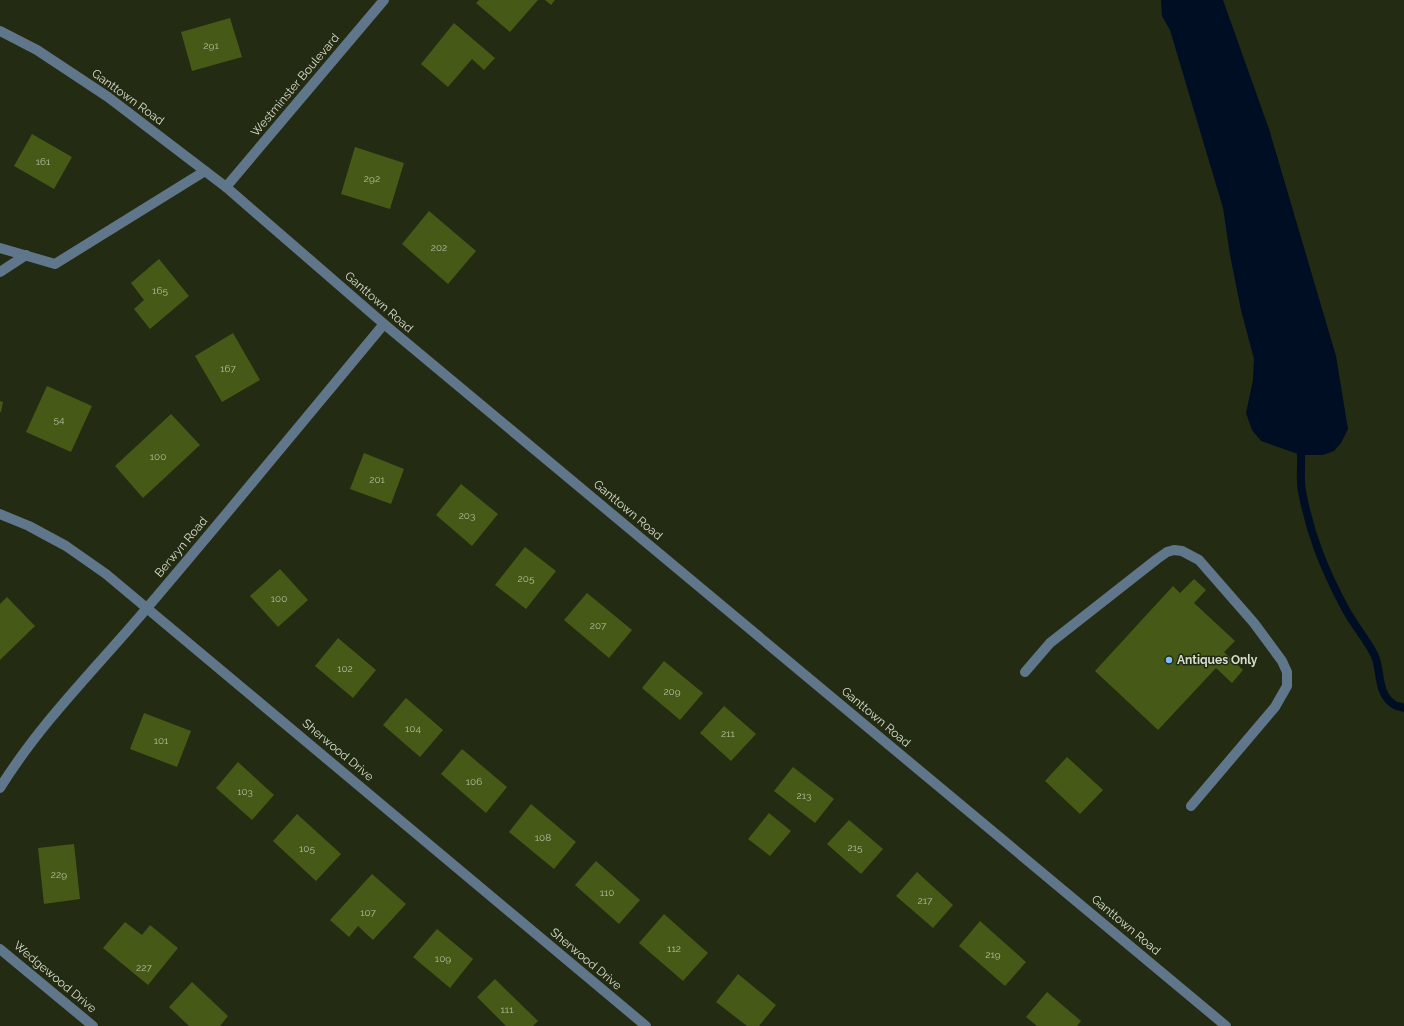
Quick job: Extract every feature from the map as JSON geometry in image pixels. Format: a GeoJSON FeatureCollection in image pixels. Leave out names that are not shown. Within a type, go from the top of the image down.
{"type":"FeatureCollection","features":[{"type":"Feature","properties":{"kind":"street","name":"Westminster Boulevard"},"geometry":{"type":"LineString","coordinates":[[226,188],[384,0]]}},
{"type":"Feature","properties":{"kind":"street","name":"Ganttown Road"},"geometry":{"type":"LineString","coordinates":[[0,31],[37,50],[108,97],[226,188],[384,324],[1226,1026]]}},
{"type":"Feature","properties":{"kind":"street"},"geometry":{"type":"LineString","coordinates":[[0,248],[55,264],[205,171]]}},
{"type":"Feature","properties":{"kind":"street"},"geometry":{"type":"LineString","coordinates":[[0,272],[26,255]]}},
{"type":"Feature","properties":{"kind":"street","name":"Berwyn Road"},"geometry":{"type":"LineString","coordinates":[[0,788],[36,738],[147,608],[384,324]]}},
{"type":"Feature","properties":{"kind":"street","name":"Sherwood Drive"},"geometry":{"type":"LineString","coordinates":[[0,514],[29,526],[66,546],[106,574],[646,1026]]}},
{"type":"Feature","properties":{"kind":"street"},"geometry":{"type":"LineString","coordinates":[[1025,672],[1050,643],[1156,559],[1174,550],[1182,551],[1199,560],[1254,623],[1282,661],[1287,672],[1287,686],[1275,707],[1191,806]]}},
{"type":"Feature","properties":{"kind":"street","name":"Wedgewood Drive"},"geometry":{"type":"LineString","coordinates":[[0,949],[92,1026]]}},
{"type":"Feature","properties":{"kind":"water"},"geometry":{"type":"Polygon","coordinates":[[[1161,0],[1223,0],[1269,129],[1336,356],[1348,429],[1341,443],[1334,451],[1323,455],[1301,455],[1261,441],[1252,430],[1246,413],[1253,380],[1254,359],[1241,310],[1230,255],[1223,208],[1170,30],[1162,16],[1161,0]]]}},
{"type":"Feature","properties":{"kind":"building"},"geometry":{"type":"Polygon","coordinates":[[[479,0],[538,0],[510,32],[476,3],[479,0]]]}},
{"type":"Feature","properties":{"kind":"building"},"geometry":{"type":"Polygon","coordinates":[[[545,0],[555,0],[551,5],[545,0]]]}},
{"type":"Feature","properties":{"kind":"building"},"geometry":{"type":"Polygon","coordinates":[[[230,18],[242,57],[192,71],[181,32],[230,18]]]}},
{"type":"Feature","properties":{"kind":"building"},"geometry":{"type":"Polygon","coordinates":[[[454,23],[495,58],[484,70],[472,59],[448,87],[421,64],[454,23]]]}},
{"type":"Feature","properties":{"kind":"building"},"geometry":{"type":"Polygon","coordinates":[[[32,134],[72,157],[54,189],[14,166],[32,134]]]}},
{"type":"Feature","properties":{"kind":"building"},"geometry":{"type":"Polygon","coordinates":[[[355,147],[404,163],[390,209],[341,194],[355,147]]]}},
{"type":"Feature","properties":{"kind":"building"},"geometry":{"type":"Polygon","coordinates":[[[429,211],[476,251],[448,284],[402,244],[429,211]]]}},
{"type":"Feature","properties":{"kind":"building"},"geometry":{"type":"Polygon","coordinates":[[[159,259],[189,296],[150,329],[134,309],[144,300],[131,283],[159,259]]]}},
{"type":"Feature","properties":{"kind":"building"},"geometry":{"type":"Polygon","coordinates":[[[233,333],[260,380],[222,402],[195,356],[233,333]]]}},
{"type":"Feature","properties":{"kind":"building"},"geometry":{"type":"Polygon","coordinates":[[[47,386],[92,406],[71,452],[26,432],[47,386]]]}},
{"type":"Feature","properties":{"kind":"building"},"geometry":{"type":"Polygon","coordinates":[[[0,401],[3,402],[1,412],[0,412],[0,401]]]}},
{"type":"Feature","properties":{"kind":"building"},"geometry":{"type":"Polygon","coordinates":[[[171,414],[200,445],[143,498],[115,466],[171,414]]]}},
{"type":"Feature","properties":{"kind":"building"},"geometry":{"type":"Polygon","coordinates":[[[364,453],[404,469],[391,504],[350,489],[364,453]]]}},
{"type":"Feature","properties":{"kind":"building"},"geometry":{"type":"Polygon","coordinates":[[[461,484],[498,514],[472,546],[436,515],[461,484]]]}},
{"type":"Feature","properties":{"kind":"building"},"geometry":{"type":"Polygon","coordinates":[[[525,547],[556,571],[526,609],[495,585],[525,547]]]}},
{"type":"Feature","properties":{"kind":"building"},"geometry":{"type":"Polygon","coordinates":[[[280,569],[308,600],[278,627],[250,596],[280,569]]]}},
{"type":"Feature","properties":{"kind":"building","name":"Antiques Only"},"geometry":{"type":"Polygon","coordinates":[[[1194,579],[1206,590],[1194,603],[1235,641],[1224,652],[1243,670],[1232,683],[1216,668],[1158,730],[1095,671],[1173,586],[1180,593],[1194,579]]]}},
{"type":"Feature","properties":{"kind":"building"},"geometry":{"type":"Polygon","coordinates":[[[587,593],[632,630],[609,658],[564,620],[587,593]]]}},
{"type":"Feature","properties":{"kind":"building"},"geometry":{"type":"Polygon","coordinates":[[[7,597],[35,626],[0,660],[0,604],[7,597]]]}},
{"type":"Feature","properties":{"kind":"building"},"geometry":{"type":"Polygon","coordinates":[[[338,638],[376,670],[353,698],[315,666],[338,638]]]}},
{"type":"Feature","properties":{"kind":"building"},"geometry":{"type":"Polygon","coordinates":[[[664,661],[703,693],[680,720],[642,688],[664,661]]]}},
{"type":"Feature","properties":{"kind":"building"},"geometry":{"type":"Polygon","coordinates":[[[406,698],[443,730],[420,757],[383,725],[406,698]]]}},
{"type":"Feature","properties":{"kind":"building"},"geometry":{"type":"Polygon","coordinates":[[[724,706],[756,734],[731,761],[700,733],[724,706]]]}},
{"type":"Feature","properties":{"kind":"building"},"geometry":{"type":"Polygon","coordinates":[[[144,713],[191,731],[177,767],[130,749],[144,713]]]}},
{"type":"Feature","properties":{"kind":"building"},"geometry":{"type":"Polygon","coordinates":[[[462,749],[507,787],[486,813],[441,774],[462,749]]]}},
{"type":"Feature","properties":{"kind":"building"},"geometry":{"type":"Polygon","coordinates":[[[1067,757],[1103,790],[1080,814],[1045,781],[1067,757]]]}},
{"type":"Feature","properties":{"kind":"building"},"geometry":{"type":"Polygon","coordinates":[[[238,762],[274,795],[252,820],[216,788],[238,762]]]}},
{"type":"Feature","properties":{"kind":"building"},"geometry":{"type":"Polygon","coordinates":[[[793,767],[834,799],[815,823],[774,791],[793,767]]]}},
{"type":"Feature","properties":{"kind":"building"},"geometry":{"type":"Polygon","coordinates":[[[531,804],[576,842],[554,869],[509,832],[531,804]]]}},
{"type":"Feature","properties":{"kind":"building"},"geometry":{"type":"Polygon","coordinates":[[[769,813],[791,831],[770,856],[748,839],[769,813]]]}},
{"type":"Feature","properties":{"kind":"building"},"geometry":{"type":"Polygon","coordinates":[[[297,814],[341,854],[316,881],[273,841],[297,814]]]}},
{"type":"Feature","properties":{"kind":"building"},"geometry":{"type":"Polygon","coordinates":[[[849,820],[883,849],[861,874],[827,844],[849,820]]]}},
{"type":"Feature","properties":{"kind":"building"},"geometry":{"type":"Polygon","coordinates":[[[74,844],[80,899],[44,904],[38,848],[74,844]]]}},
{"type":"Feature","properties":{"kind":"building"},"geometry":{"type":"Polygon","coordinates":[[[596,861],[640,900],[619,924],[575,885],[596,861]]]}},
{"type":"Feature","properties":{"kind":"building"},"geometry":{"type":"Polygon","coordinates":[[[917,872],[953,905],[933,928],[896,896],[917,872]]]}},
{"type":"Feature","properties":{"kind":"building"},"geometry":{"type":"Polygon","coordinates":[[[372,874],[406,904],[373,940],[358,926],[349,937],[330,920],[372,874]]]}},
{"type":"Feature","properties":{"kind":"building"},"geometry":{"type":"Polygon","coordinates":[[[664,914],[708,953],[683,981],[639,943],[664,914]]]}},
{"type":"Feature","properties":{"kind":"building"},"geometry":{"type":"Polygon","coordinates":[[[980,921],[1026,962],[1005,986],[959,946],[980,921]]]}},
{"type":"Feature","properties":{"kind":"building"},"geometry":{"type":"Polygon","coordinates":[[[125,922],[142,935],[150,925],[178,948],[148,985],[103,948],[125,922]]]}},
{"type":"Feature","properties":{"kind":"building"},"geometry":{"type":"Polygon","coordinates":[[[437,929],[473,959],[450,988],[413,957],[437,929]]]}},
{"type":"Feature","properties":{"kind":"building"},"geometry":{"type":"Polygon","coordinates":[[[738,974],[776,1005],[759,1026],[747,1026],[716,1002],[738,974]]]}},
{"type":"Feature","properties":{"kind":"building"},"geometry":{"type":"Polygon","coordinates":[[[495,979],[538,1021],[533,1026],[506,1026],[477,997],[495,979]]]}},
{"type":"Feature","properties":{"kind":"building"},"geometry":{"type":"Polygon","coordinates":[[[192,982],[228,1016],[220,1026],[189,1026],[169,1007],[192,982]]]}},
{"type":"Feature","properties":{"kind":"building"},"geometry":{"type":"Polygon","coordinates":[[[1047,992],[1081,1021],[1077,1026],[1037,1026],[1026,1017],[1047,992]]]}},
{"type":"Feature","properties":{"kind":"waterway"},"geometry":{"type":"LineString","coordinates":[[1300,445],[1302,491],[1309,523],[1319,552],[1331,581],[1346,610],[1374,654],[1384,693],[1394,705],[1404,708]]}},
{"type":"Feature","properties":{"kind":"place","name":"Antiques Only"},"geometry":{"type":"Point","coordinates":[1169,660]}}]}
